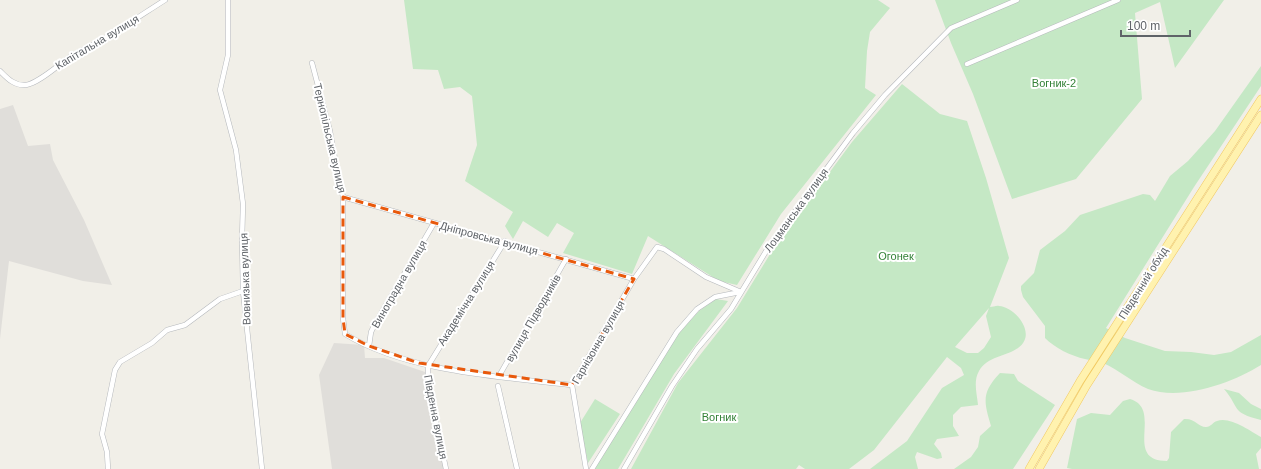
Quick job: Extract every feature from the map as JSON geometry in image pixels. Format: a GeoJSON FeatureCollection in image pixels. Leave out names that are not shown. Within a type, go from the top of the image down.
{"type":"FeatureCollection","features":[{"type":"Feature","properties":{"kind":"main road","name":"Південний обхід"},"geometry":{"type":"LineString","coordinates":[[1029,469],[1080,381],[1261,99]]}},
{"type":"Feature","properties":{"kind":"main road","name":"Південний обхід"},"geometry":{"type":"LineString","coordinates":[[1039,469],[1091,380],[1261,115]]}},
{"type":"Feature","properties":{"kind":"street","name":"Капітальна вулиця"},"geometry":{"type":"LineString","coordinates":[[0,71],[8,80],[25,85],[35,82],[72,56],[107,37],[165,0]]}},
{"type":"Feature","properties":{"kind":"street","name":"Вовнизька вулиця"},"geometry":{"type":"LineString","coordinates":[[228,0],[228,56],[220,90],[236,150],[243,204],[243,291],[262,469]]}},
{"type":"Feature","properties":{"kind":"street","name":"Лоцманська вулиця"},"geometry":{"type":"LineString","coordinates":[[624,469],[672,386],[697,349],[731,309],[768,248],[853,133],[885,95],[951,28],[1017,0]]}},
{"type":"Feature","properties":{"kind":"street"},"geometry":{"type":"LineString","coordinates":[[967,64],[1118,0]]}},
{"type":"Feature","properties":{"kind":"street","name":"Тернопільська вулиця"},"geometry":{"type":"LineString","coordinates":[[312,63],[330,131],[337,170],[344,197],[343,318],[345,334],[369,346]]}},
{"type":"Feature","properties":{"kind":"street","name":"Дніпровська вулиця"},"geometry":{"type":"LineString","coordinates":[[344,197],[434,223],[505,241],[634,279]]}},
{"type":"Feature","properties":{"kind":"street","name":"Виноградна вулиця"},"geometry":{"type":"LineString","coordinates":[[369,346],[371,332],[376,322],[434,223]]}},
{"type":"Feature","properties":{"kind":"street","name":"Академічна вулиця"},"geometry":{"type":"LineString","coordinates":[[428,366],[505,241]]}},
{"type":"Feature","properties":{"kind":"street","name":"Гарнізонна вулиця"},"geometry":{"type":"LineString","coordinates":[[586,469],[572,385],[634,279],[657,247],[664,249],[706,277],[723,286],[741,292]]}},
{"type":"Feature","properties":{"kind":"street","name":"вулиця Підводників"},"geometry":{"type":"LineString","coordinates":[[499,376],[566,259]]}},
{"type":"Feature","properties":{"kind":"street"},"geometry":{"type":"LineString","coordinates":[[108,469],[107,452],[102,434],[115,370],[120,362],[152,343],[167,330],[185,325],[220,299],[243,291]]}},
{"type":"Feature","properties":{"kind":"street"},"geometry":{"type":"LineString","coordinates":[[592,469],[676,332],[698,309],[715,297],[741,292]]}},
{"type":"Feature","properties":{"kind":"street"},"geometry":{"type":"LineString","coordinates":[[369,346],[428,366],[572,385]]}},
{"type":"Feature","properties":{"kind":"street","name":"Південна вулиця"},"geometry":{"type":"LineString","coordinates":[[428,366],[428,383],[446,469]]}},
{"type":"Feature","properties":{"kind":"street"},"geometry":{"type":"LineString","coordinates":[[498,386],[517,469]]}},
{"type":"Feature","properties":{"kind":"highlighted area"},"geometry":{"type":"Polygon","coordinates":[[[343,197],[634,279],[572,385],[419,363],[369,346],[345,334],[343,318],[343,197]]]}},
{"type":"Feature","properties":{"kind":"shaded area"},"geometry":{"type":"Polygon","coordinates":[[[13,105],[28,146],[50,144],[53,160],[84,220],[112,285],[83,281],[9,261],[0,339],[0,109],[13,105]]]}},
{"type":"Feature","properties":{"kind":"shaded area"},"geometry":{"type":"Polygon","coordinates":[[[334,343],[364,345],[365,358],[384,358],[425,372],[446,469],[332,469],[319,375],[334,343]]]}},
{"type":"Feature","properties":{"kind":"green space"},"geometry":{"type":"Polygon","coordinates":[[[404,0],[878,0],[890,8],[870,32],[867,51],[865,88],[876,95],[781,214],[737,285],[719,281],[648,236],[632,274],[563,253],[574,233],[557,223],[548,237],[523,221],[513,239],[505,226],[513,212],[465,181],[477,145],[472,96],[460,87],[444,89],[438,70],[413,69],[404,0]]]}},
{"type":"Feature","properties":{"kind":"green space","name":"Вогник-2"},"geometry":{"type":"Polygon","coordinates":[[[935,0],[1224,0],[1175,68],[1160,2],[1135,13],[1142,99],[1076,179],[1012,199],[973,94],[951,43],[935,0]]]}},
{"type":"Feature","properties":{"kind":"green space"},"geometry":{"type":"Polygon","coordinates":[[[1261,66],[1261,86],[1194,187],[1106,328],[1125,338],[1165,351],[1214,355],[1231,352],[1261,335],[1261,365],[1221,384],[1176,393],[1161,392],[1142,386],[1101,362],[1074,356],[1054,345],[1045,338],[1045,326],[1023,297],[1021,290],[1021,286],[1034,273],[1040,250],[1065,231],[1080,215],[1143,194],[1150,195],[1155,201],[1170,176],[1188,161],[1215,131],[1261,66]]]}},
{"type":"Feature","properties":{"kind":"green space","name":"Огонек"},"geometry":{"type":"Polygon","coordinates":[[[902,84],[940,114],[967,121],[986,178],[1009,258],[990,307],[998,306],[1005,308],[1012,311],[1017,316],[1025,329],[1026,336],[1024,342],[1013,351],[987,362],[983,366],[976,379],[978,405],[961,407],[953,415],[953,426],[959,436],[937,439],[934,444],[941,453],[942,458],[937,459],[917,452],[915,457],[918,469],[870,469],[907,441],[942,388],[964,375],[961,368],[947,357],[874,450],[849,469],[805,469],[799,465],[796,469],[631,469],[678,383],[737,308],[775,246],[852,142],[902,84]],[[989,308],[955,347],[967,353],[978,353],[984,348],[991,337],[986,316],[989,308]]]}},
{"type":"Feature","properties":{"kind":"green space"},"geometry":{"type":"Polygon","coordinates":[[[716,299],[728,301],[674,374],[618,469],[594,469],[678,334],[699,311],[716,299]]]}},
{"type":"Feature","properties":{"kind":"green space"},"geometry":{"type":"Polygon","coordinates":[[[1000,373],[1014,374],[1018,381],[1055,405],[1013,469],[954,469],[971,457],[978,447],[980,436],[991,426],[986,404],[987,392],[1000,373]]]}},
{"type":"Feature","properties":{"kind":"green space"},"geometry":{"type":"Polygon","coordinates":[[[1224,389],[1239,393],[1251,404],[1261,409],[1261,420],[1240,412],[1224,389]]]}},
{"type":"Feature","properties":{"kind":"green space"},"geometry":{"type":"Polygon","coordinates":[[[595,399],[620,414],[588,463],[580,423],[595,399]]]}},
{"type":"Feature","properties":{"kind":"green space"},"geometry":{"type":"Polygon","coordinates":[[[1130,399],[1140,405],[1144,413],[1144,444],[1147,453],[1154,459],[1167,461],[1169,458],[1171,432],[1184,419],[1194,421],[1203,427],[1222,420],[1234,422],[1261,437],[1261,448],[1256,454],[1259,469],[1067,468],[1077,419],[1091,413],[1110,415],[1123,401],[1130,399]]]}},
{"type":"Feature","properties":{"kind":"park label","name":"Вогник"},"geometry":{"type":"Point","coordinates":[719,417]}}]}
